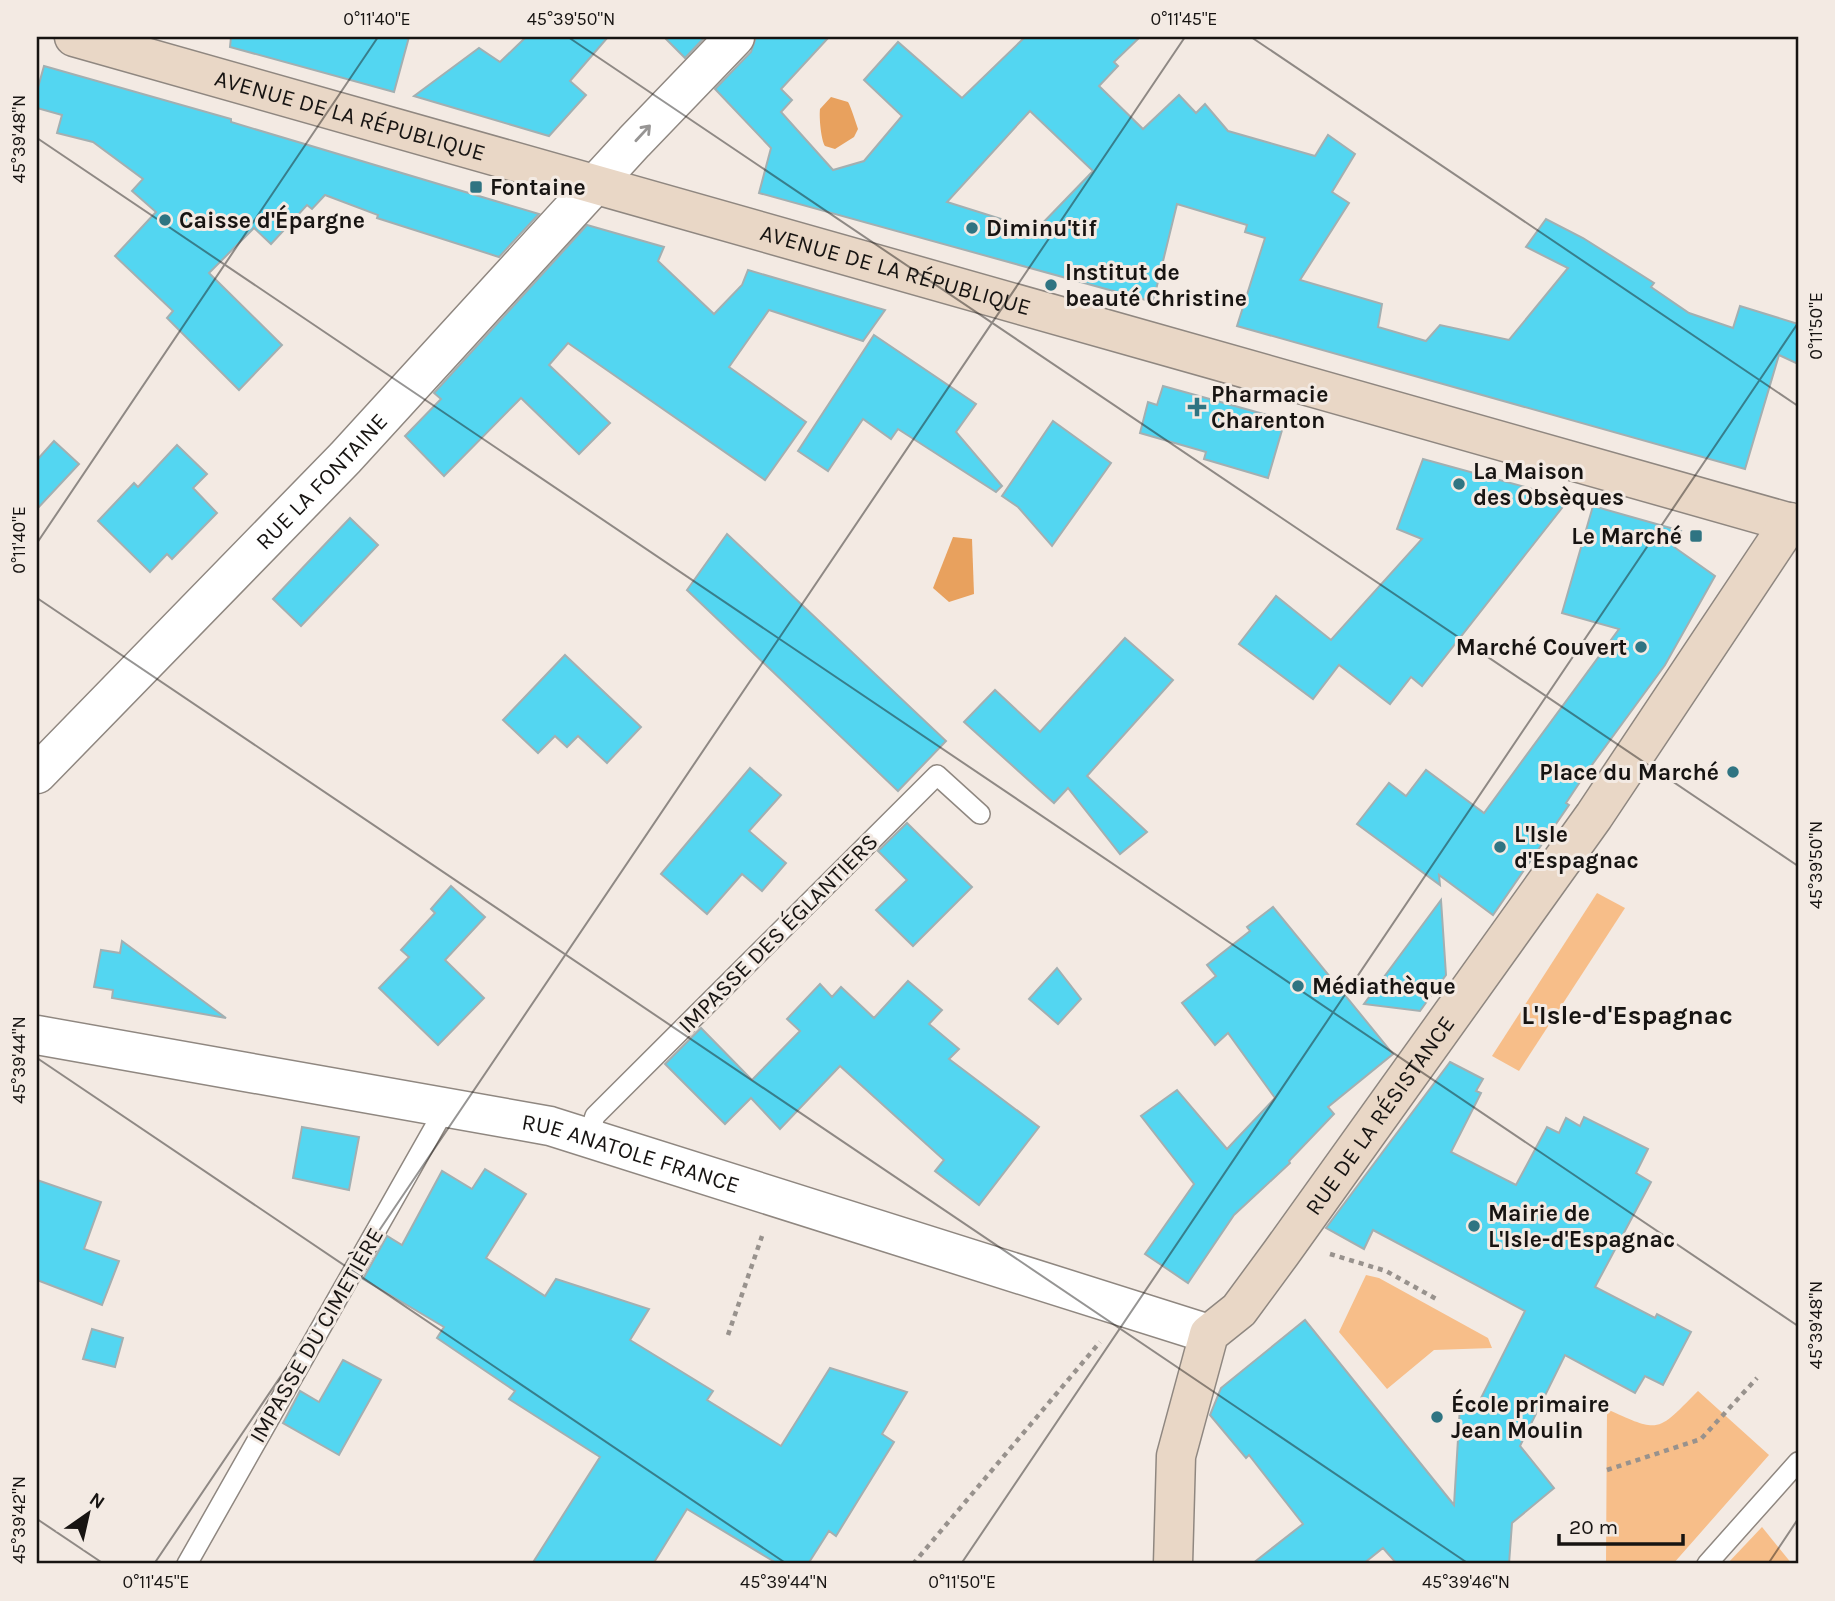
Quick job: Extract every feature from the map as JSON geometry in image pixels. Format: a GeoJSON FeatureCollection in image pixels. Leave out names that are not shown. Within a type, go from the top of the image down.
{"type":"FeatureCollection","features":[{"type":"Feature","properties":{"kind":"main road","name":"AVENUE DE LA RÉPUBLIQUE"},"geometry":{"type":"LineString","coordinates":[[74,37],[1795,519]]}},
{"type":"Feature","properties":{"kind":"main road","name":"RUE DE LA RÉSISTANCE"},"geometry":{"type":"LineString","coordinates":[[1209,1334],[1238,1310],[1281,1253],[1602,805],[1795,519]]}},
{"type":"Feature","properties":{"kind":"main road"},"geometry":{"type":"LineString","coordinates":[[1173,1564],[1176,1456],[1209,1334]]}},
{"type":"Feature","properties":{"kind":"street","name":"RUE LA FONTAINE"},"geometry":{"type":"LineString","coordinates":[[37,774],[345,458],[599,185],[634,142],[736,37]]}},
{"type":"Feature","properties":{"kind":"street","name":"RUE ANATOLE FRANCE"},"geometry":{"type":"LineString","coordinates":[[37,1035],[550,1126],[1209,1334]]}},
{"type":"Feature","properties":{"kind":"lane","name":"IMPASSE DES ÉGLANTIERS"},"geometry":{"type":"LineString","coordinates":[[588,1138],[595,1116],[937,775],[980,814]]}},
{"type":"Feature","properties":{"kind":"lane","name":"IMPASSE DU CIMETIÈRE"},"geometry":{"type":"LineString","coordinates":[[187,1564],[446,1107]]}},
{"type":"Feature","properties":{"kind":"lane"},"geometry":{"type":"LineString","coordinates":[[1707,1564],[1798,1462]]}},
{"type":"Feature","properties":{"kind":"path"},"geometry":{"type":"LineString","coordinates":[[728,1335],[774,1198]]}},
{"type":"Feature","properties":{"kind":"path"},"geometry":{"type":"LineString","coordinates":[[1281,1253],[1307,1246],[1386,1271],[1438,1300]]}},
{"type":"Feature","properties":{"kind":"path"},"geometry":{"type":"LineString","coordinates":[[913,1564],[1127,1309]]}},
{"type":"Feature","properties":{"kind":"path"},"geometry":{"type":"LineString","coordinates":[[1606,1470],[1701,1439],[1757,1378]]}},
{"type":"Feature","properties":{"kind":"shaded area"},"geometry":{"type":"Polygon","coordinates":[[[831,97],[848,102],[858,129],[854,137],[835,149],[825,146],[820,123],[820,109],[831,97]]]}},
{"type":"Feature","properties":{"kind":"shaded area"},"geometry":{"type":"Polygon","coordinates":[[[953,537],[972,539],[974,594],[949,602],[933,588],[953,537]]]}},
{"type":"Feature","properties":{"kind":"shaded area"},"geometry":{"type":"Polygon","coordinates":[[[1597,893],[1625,908],[1519,1071],[1492,1056],[1597,893]]]}},
{"type":"Feature","properties":{"kind":"shaded area"},"geometry":{"type":"Polygon","coordinates":[[[1366,1275],[1379,1278],[1488,1338],[1492,1348],[1434,1350],[1387,1389],[1339,1332],[1366,1275]]]}},
{"type":"Feature","properties":{"kind":"shaded area"},"geometry":{"type":"Polygon","coordinates":[[[1698,1391],[1769,1455],[1673,1564],[1606,1564],[1607,1409],[1638,1422],[1657,1425],[1674,1415],[1698,1391]]]}},
{"type":"Feature","properties":{"kind":"shaded area"},"geometry":{"type":"Polygon","coordinates":[[[1762,1527],[1792,1564],[1727,1564],[1762,1527]]]}},
{"type":"Feature","properties":{"kind":"building"},"geometry":{"type":"Polygon","coordinates":[[[231,37],[409,37],[394,92],[230,47],[231,37]]]}},
{"type":"Feature","properties":{"kind":"building"},"geometry":{"type":"Polygon","coordinates":[[[526,37],[608,37],[570,81],[586,95],[549,136],[414,96],[479,48],[500,62],[526,37]]]}},
{"type":"Feature","properties":{"kind":"building"},"geometry":{"type":"Polygon","coordinates":[[[664,37],[705,37],[685,58],[664,37]]]}},
{"type":"Feature","properties":{"kind":"building"},"geometry":{"type":"Polygon","coordinates":[[[756,37],[829,37],[781,89],[792,100],[781,112],[833,170],[864,161],[902,116],[864,80],[898,42],[962,98],[1025,37],[1140,37],[1114,62],[1118,66],[1099,86],[1143,129],[1179,95],[1196,113],[1205,104],[1228,131],[1315,156],[1328,135],[1355,154],[1332,192],[1349,203],[1300,280],[1382,304],[1378,327],[1426,341],[1440,325],[1509,340],[1568,268],[1526,247],[1546,219],[1583,238],[1654,283],[1651,287],[1689,313],[1733,328],[1740,306],[1798,324],[1798,364],[1779,355],[1745,469],[1237,326],[1265,238],[1245,232],[1247,225],[1177,204],[1153,302],[759,193],[771,148],[715,89],[751,52],[756,37]],[[1030,111],[947,202],[1036,230],[1093,171],[1030,111]]]}},
{"type":"Feature","properties":{"kind":"building"},"geometry":{"type":"Polygon","coordinates":[[[44,66],[231,119],[231,122],[539,214],[499,257],[377,218],[378,215],[325,195],[312,209],[307,205],[271,244],[254,228],[209,273],[282,345],[239,390],[167,318],[173,311],[115,256],[156,212],[132,191],[143,179],[93,142],[57,133],[62,115],[37,108],[37,91],[44,66]]]}},
{"type":"Feature","properties":{"kind":"building"},"geometry":{"type":"Polygon","coordinates":[[[587,225],[664,247],[658,261],[714,314],[742,285],[748,270],[885,310],[863,341],[769,310],[729,367],[806,422],[765,480],[568,343],[549,365],[610,423],[579,454],[521,398],[444,476],[405,436],[441,399],[434,393],[587,225]]]}},
{"type":"Feature","properties":{"kind":"building"},"geometry":{"type":"Polygon","coordinates":[[[874,335],[976,404],[956,432],[1002,486],[996,492],[898,429],[891,439],[863,419],[828,471],[798,451],[874,335]]]}},
{"type":"Feature","properties":{"kind":"building"},"geometry":{"type":"Polygon","coordinates":[[[1163,386],[1285,420],[1268,478],[1204,459],[1206,452],[1140,433],[1148,402],[1157,405],[1163,386]]]}},
{"type":"Feature","properties":{"kind":"building"},"geometry":{"type":"Polygon","coordinates":[[[1053,421],[1111,463],[1052,546],[1018,507],[1002,496],[1053,421]]]}},
{"type":"Feature","properties":{"kind":"building"},"geometry":{"type":"Polygon","coordinates":[[[54,441],[79,464],[37,509],[37,460],[54,441]]]}},
{"type":"Feature","properties":{"kind":"building"},"geometry":{"type":"Polygon","coordinates":[[[177,445],[207,474],[193,488],[217,513],[172,559],[167,554],[150,572],[98,521],[134,483],[138,487],[177,445]]]}},
{"type":"Feature","properties":{"kind":"building"},"geometry":{"type":"Polygon","coordinates":[[[1423,459],[1569,499],[1422,686],[1411,677],[1390,704],[1339,665],[1313,699],[1239,644],[1276,596],[1331,640],[1422,539],[1397,529],[1423,459]]]}},
{"type":"Feature","properties":{"kind":"building"},"geometry":{"type":"Polygon","coordinates":[[[1593,506],[1681,531],[1674,547],[1715,576],[1665,665],[1586,773],[1566,803],[1569,805],[1493,915],[1439,875],[1440,885],[1357,824],[1389,783],[1406,796],[1426,770],[1484,813],[1619,629],[1562,613],[1593,506]]]}},
{"type":"Feature","properties":{"kind":"building"},"geometry":{"type":"Polygon","coordinates":[[[350,518],[378,545],[301,626],[273,599],[350,518]]]}},
{"type":"Feature","properties":{"kind":"building"},"geometry":{"type":"Polygon","coordinates":[[[727,534],[946,741],[898,791],[687,590],[727,534]]]}},
{"type":"Feature","properties":{"kind":"building"},"geometry":{"type":"Polygon","coordinates":[[[1125,638],[1173,680],[1087,776],[1147,832],[1120,854],[1068,788],[1054,803],[964,722],[995,690],[1040,732],[1125,638]]]}},
{"type":"Feature","properties":{"kind":"building"},"geometry":{"type":"Polygon","coordinates":[[[565,655],[641,727],[607,763],[578,736],[567,747],[555,736],[538,753],[503,720],[565,655]]]}},
{"type":"Feature","properties":{"kind":"building"},"geometry":{"type":"Polygon","coordinates":[[[750,768],[781,795],[749,831],[786,863],[762,891],[742,874],[707,914],[661,874],[750,768]]]}},
{"type":"Feature","properties":{"kind":"building"},"geometry":{"type":"Polygon","coordinates":[[[907,823],[972,887],[913,946],[876,910],[907,880],[878,851],[907,823]]]}},
{"type":"Feature","properties":{"kind":"building"},"geometry":{"type":"Polygon","coordinates":[[[451,886],[485,917],[445,960],[484,998],[438,1045],[379,988],[409,957],[401,950],[435,913],[431,909],[451,886]]]}},
{"type":"Feature","properties":{"kind":"building"},"geometry":{"type":"Polygon","coordinates":[[[1441,900],[1446,975],[1420,1011],[1364,1004],[1441,900]]]}},
{"type":"Feature","properties":{"kind":"building"},"geometry":{"type":"Polygon","coordinates":[[[1273,907],[1393,1054],[1328,1107],[1334,1114],[1290,1163],[1234,1215],[1188,1283],[1145,1254],[1194,1184],[1141,1116],[1177,1090],[1227,1149],[1275,1098],[1228,1033],[1215,1045],[1182,1003],[1216,976],[1207,965],[1250,931],[1247,927],[1273,907]]]}},
{"type":"Feature","properties":{"kind":"building"},"geometry":{"type":"Polygon","coordinates":[[[122,941],[226,1018],[112,998],[113,990],[94,987],[101,950],[120,953],[122,941]]]}},
{"type":"Feature","properties":{"kind":"building"},"geometry":{"type":"Polygon","coordinates":[[[1057,968],[1081,999],[1058,1024],[1029,999],[1057,968]]]}},
{"type":"Feature","properties":{"kind":"building"},"geometry":{"type":"Polygon","coordinates":[[[908,981],[942,1010],[929,1024],[959,1049],[949,1059],[1039,1127],[979,1205],[935,1171],[944,1160],[840,1066],[780,1129],[751,1098],[725,1124],[665,1064],[701,1028],[752,1080],[800,1031],[787,1019],[820,984],[832,997],[841,987],[874,1018],[908,981]]]}},
{"type":"Feature","properties":{"kind":"building"},"geometry":{"type":"Polygon","coordinates":[[[1450,1062],[1483,1079],[1476,1091],[1481,1093],[1451,1152],[1516,1185],[1547,1127],[1559,1133],[1566,1118],[1580,1126],[1584,1117],[1648,1149],[1636,1173],[1651,1182],[1595,1287],[1655,1318],[1657,1314],[1691,1332],[1663,1385],[1645,1376],[1635,1393],[1565,1355],[1520,1446],[1554,1488],[1512,1523],[1509,1564],[1397,1564],[1383,1548],[1363,1564],[1252,1564],[1303,1524],[1249,1455],[1246,1458],[1210,1415],[1221,1388],[1305,1320],[1454,1505],[1460,1406],[1477,1406],[1525,1311],[1373,1230],[1364,1249],[1326,1228],[1450,1062]]]}},
{"type":"Feature","properties":{"kind":"building"},"geometry":{"type":"Polygon","coordinates":[[[302,1127],[359,1137],[349,1190],[293,1178],[302,1127]]]}},
{"type":"Feature","properties":{"kind":"building"},"geometry":{"type":"Polygon","coordinates":[[[485,1169],[526,1194],[486,1258],[545,1296],[556,1279],[649,1309],[630,1340],[713,1391],[707,1400],[781,1446],[830,1368],[907,1392],[882,1434],[894,1442],[836,1536],[829,1531],[808,1564],[778,1564],[687,1509],[653,1564],[532,1564],[600,1457],[509,1399],[515,1391],[437,1338],[444,1327],[363,1279],[387,1236],[402,1245],[442,1171],[472,1189],[485,1169]]]}},
{"type":"Feature","properties":{"kind":"building"},"geometry":{"type":"Polygon","coordinates":[[[37,1180],[101,1202],[84,1249],[119,1261],[102,1305],[37,1280],[37,1180]]]}},
{"type":"Feature","properties":{"kind":"building"},"geometry":{"type":"Polygon","coordinates":[[[92,1329],[123,1338],[115,1367],[83,1359],[92,1329]]]}},
{"type":"Feature","properties":{"kind":"building"},"geometry":{"type":"Polygon","coordinates":[[[343,1360],[381,1380],[339,1455],[283,1423],[300,1391],[319,1402],[343,1360]]]}},
{"type":"Feature","properties":{"kind":"place","name":"Fontaine"},"geometry":{"type":"Point","coordinates":[476,187]}},
{"type":"Feature","properties":{"kind":"place","name":"Caisse d'Épargne"},"geometry":{"type":"Point","coordinates":[165,220]}},
{"type":"Feature","properties":{"kind":"place","name":"Diminu'tif"},"geometry":{"type":"Point","coordinates":[972,228]}},
{"type":"Feature","properties":{"kind":"place","name":"Institut de beauté Christine"},"geometry":{"type":"Point","coordinates":[1051,285]}},
{"type":"Feature","properties":{"kind":"place","name":"Pharmacie Charenton"},"geometry":{"type":"Point","coordinates":[1197,407]}},
{"type":"Feature","properties":{"kind":"place","name":"La Maison des Obsèques"},"geometry":{"type":"Point","coordinates":[1459,484]}},
{"type":"Feature","properties":{"kind":"place","name":"Le Marché"},"geometry":{"type":"Point","coordinates":[1696,536]}},
{"type":"Feature","properties":{"kind":"place","name":"Marché Couvert"},"geometry":{"type":"Point","coordinates":[1641,647]}},
{"type":"Feature","properties":{"kind":"place","name":"Place du Marché"},"geometry":{"type":"Point","coordinates":[1733,772]}},
{"type":"Feature","properties":{"kind":"place","name":"L'Isle d'Espagnac"},"geometry":{"type":"Point","coordinates":[1500,847]}},
{"type":"Feature","properties":{"kind":"place","name":"Médiathèque"},"geometry":{"type":"Point","coordinates":[1298,986]}},
{"type":"Feature","properties":{"kind":"place","name":"Mairie de L'Isle-d'Espagnac"},"geometry":{"type":"Point","coordinates":[1474,1226]}},
{"type":"Feature","properties":{"kind":"place","name":"École primaire Jean Moulin"},"geometry":{"type":"Point","coordinates":[1437,1417]}},
{"type":"Feature","properties":{"kind":"district","name":"L'Isle-d'Espagnac"},"geometry":{"type":"Point","coordinates":[1627,1015]}}]}
